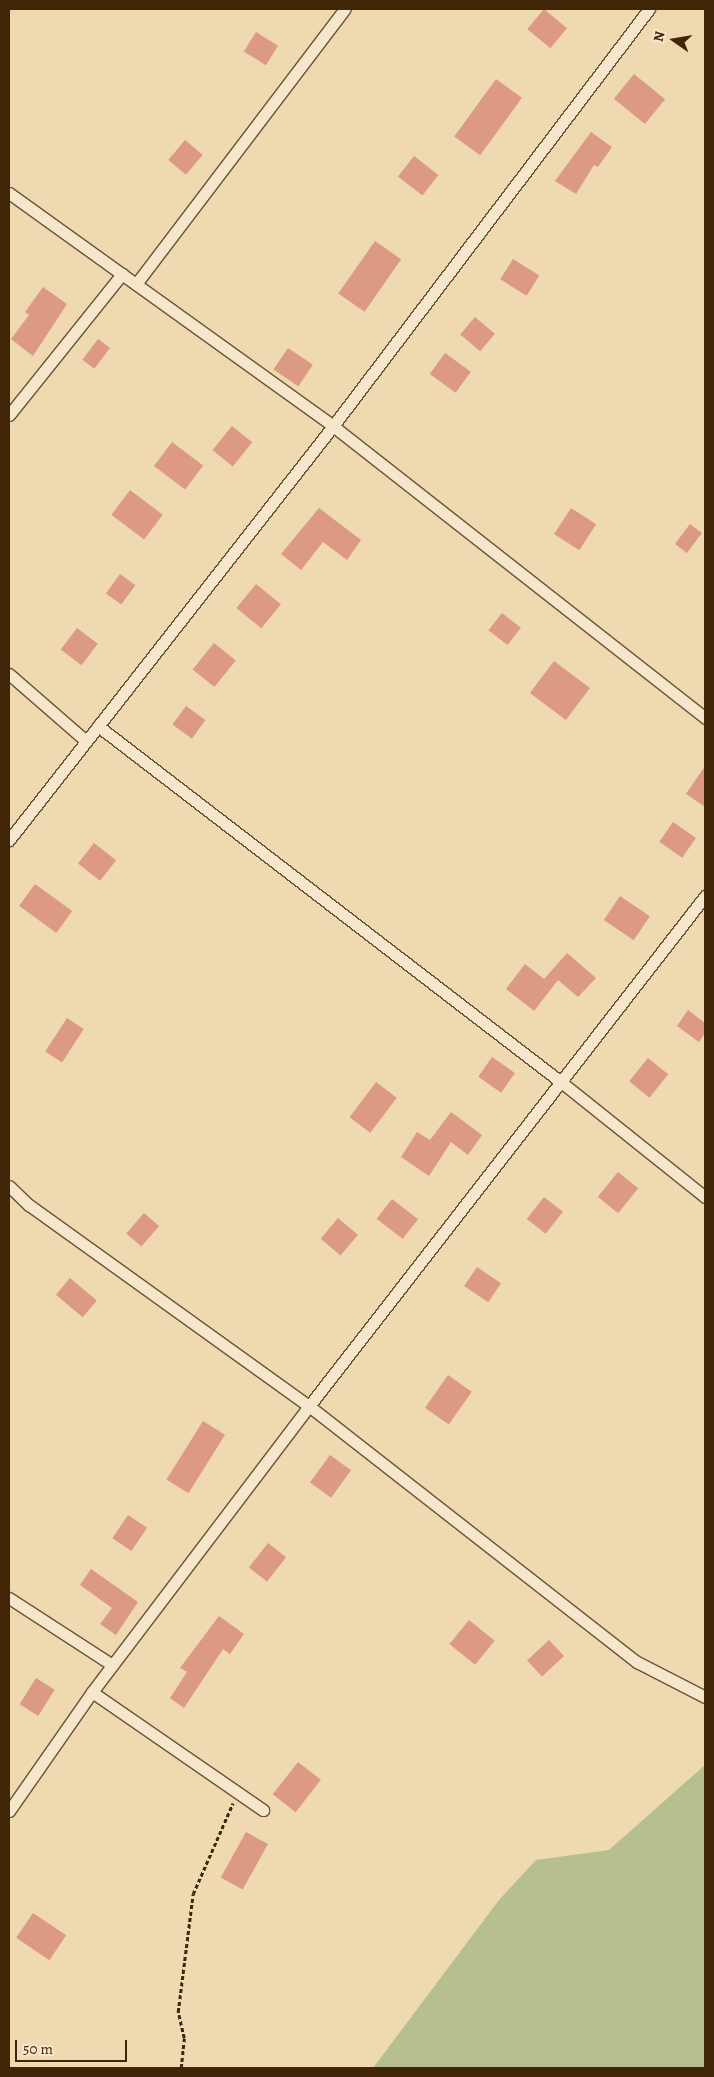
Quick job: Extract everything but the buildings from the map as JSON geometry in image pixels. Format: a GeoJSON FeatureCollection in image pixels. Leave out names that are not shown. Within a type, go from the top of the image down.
{"type":"FeatureCollection","features":[{"type":"Feature","properties":{"kind":"street"},"geometry":{"type":"LineString","coordinates":[[136,284],[345,9]]}},
{"type":"Feature","properties":{"kind":"street"},"geometry":{"type":"LineString","coordinates":[[9,840],[333,426],[649,9]]}},
{"type":"Feature","properties":{"kind":"street"},"geometry":{"type":"LineString","coordinates":[[9,193],[333,426],[705,718]]}},
{"type":"Feature","properties":{"kind":"street"},"geometry":{"type":"LineString","coordinates":[[9,415],[122,274]]}},
{"type":"Feature","properties":{"kind":"street"},"geometry":{"type":"LineString","coordinates":[[9,674],[86,741]]}},
{"type":"Feature","properties":{"kind":"street"},"geometry":{"type":"LineString","coordinates":[[98,726],[561,1082],[705,1197]]}},
{"type":"Feature","properties":{"kind":"street"},"geometry":{"type":"LineString","coordinates":[[9,1810],[112,1665],[309,1406],[705,896]]}},
{"type":"Feature","properties":{"kind":"street"},"geometry":{"type":"LineString","coordinates":[[9,1186],[36,1211],[309,1406],[637,1662],[705,1697]]}},
{"type":"Feature","properties":{"kind":"street"},"geometry":{"type":"LineString","coordinates":[[9,1598],[112,1665]]}},
{"type":"Feature","properties":{"kind":"street"},"geometry":{"type":"LineString","coordinates":[[92,1692],[262,1810]]}},
{"type":"Feature","properties":{"kind":"path"},"geometry":{"type":"LineString","coordinates":[[181,2068],[184,2038],[178,2012],[193,1894],[237,1793]]}},
{"type":"Feature","properties":{"kind":"green space"},"geometry":{"type":"Polygon","coordinates":[[[705,1765],[705,2068],[373,2068],[499,1900],[536,1860],[609,1850],[705,1765]]]}}]}
